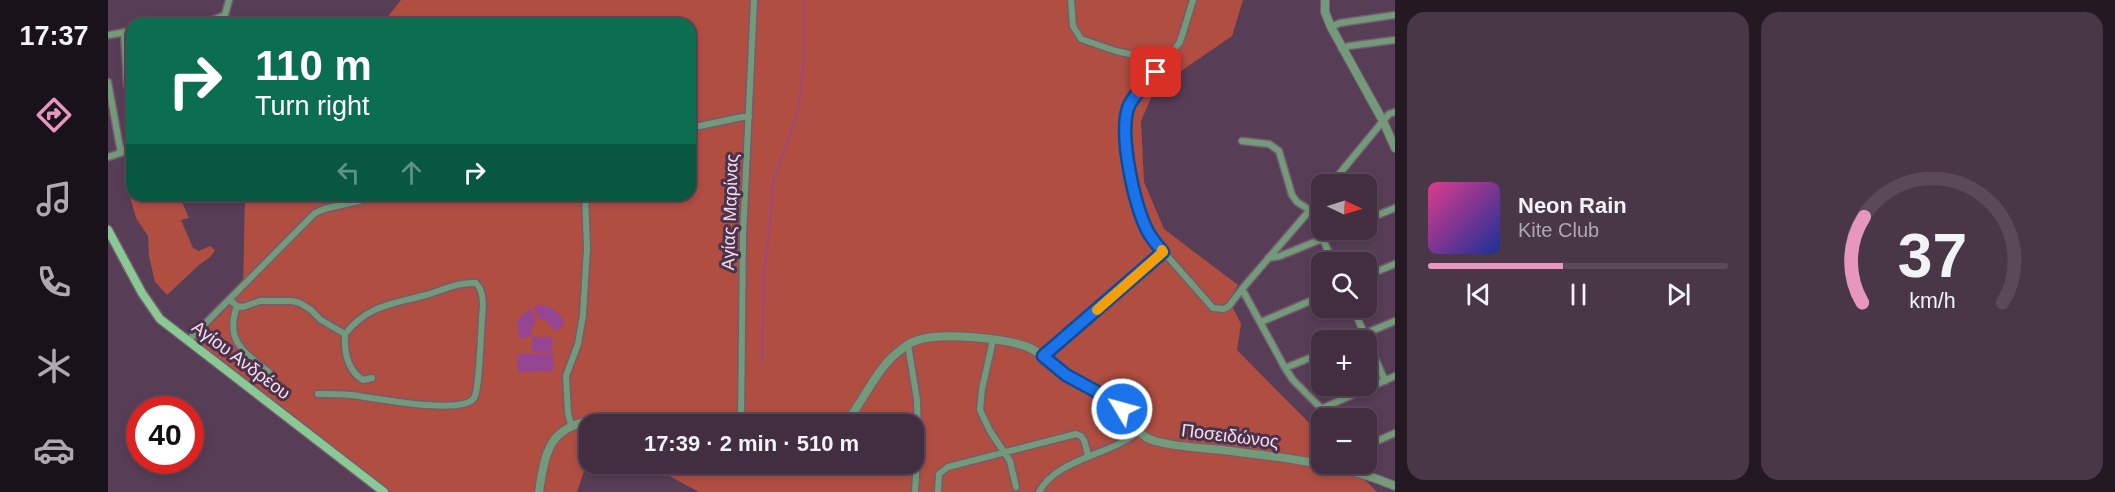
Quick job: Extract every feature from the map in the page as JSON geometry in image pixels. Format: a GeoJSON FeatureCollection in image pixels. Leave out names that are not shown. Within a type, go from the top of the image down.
{"type":"FeatureCollection","features":[{"type":"Feature","properties":{"kind":"main road","name":"Αγίου Ανδρέου"},"geometry":{"type":"LineString","coordinates":[[108,230],[150,307],[159,319],[384,492]]}},
{"type":"Feature","properties":{"kind":"street"},"geometry":{"type":"LineString","coordinates":[[218,18],[225,15],[229,0]]}},
{"type":"Feature","properties":{"kind":"street","name":"Αγίας Μαρίνας"},"geometry":{"type":"LineString","coordinates":[[741,414],[743,235],[754,0]]}},
{"type":"Feature","properties":{"kind":"street"},"geometry":{"type":"LineString","coordinates":[[1071,0],[1073,26],[1081,39],[1116,51],[1164,62]]}},
{"type":"Feature","properties":{"kind":"street"},"geometry":{"type":"LineString","coordinates":[[1193,0],[1180,42],[1148,84],[1131,101],[1126,118],[1126,136],[1131,178],[1147,230],[1163,252],[1213,308],[1224,309],[1310,210],[1297,202],[1292,195],[1280,151],[1269,144],[1242,141]]}},
{"type":"Feature","properties":{"kind":"street"},"geometry":{"type":"LineString","coordinates":[[1325,0],[1325,12],[1331,27],[1395,147]]}},
{"type":"Feature","properties":{"kind":"street"},"geometry":{"type":"LineString","coordinates":[[1331,27],[1340,22],[1395,15]]}},
{"type":"Feature","properties":{"kind":"street"},"geometry":{"type":"LineString","coordinates":[[109,35],[124,32],[126,58]]}},
{"type":"Feature","properties":{"kind":"street"},"geometry":{"type":"LineString","coordinates":[[1342,49],[1395,40]]}},
{"type":"Feature","properties":{"kind":"street"},"geometry":{"type":"LineString","coordinates":[[108,82],[121,153]]}},
{"type":"Feature","properties":{"kind":"street"},"geometry":{"type":"LineString","coordinates":[[1339,174],[1389,114],[1395,112]]}},
{"type":"Feature","properties":{"kind":"street"},"geometry":{"type":"LineString","coordinates":[[696,127],[748,117]]}},
{"type":"Feature","properties":{"kind":"street"},"geometry":{"type":"LineString","coordinates":[[108,157],[126,149]]}},
{"type":"Feature","properties":{"kind":"street"},"geometry":{"type":"LineString","coordinates":[[188,341],[315,213],[358,201]]}},
{"type":"Feature","properties":{"kind":"street"},"geometry":{"type":"LineString","coordinates":[[571,425],[566,376],[578,344],[583,315],[587,248],[585,201]]}},
{"type":"Feature","properties":{"kind":"street"},"geometry":{"type":"LineString","coordinates":[[1377,215],[1395,208]]}},
{"type":"Feature","properties":{"kind":"street"},"geometry":{"type":"LineString","coordinates":[[1268,258],[1280,256],[1320,240]]}},
{"type":"Feature","properties":{"kind":"street"},"geometry":{"type":"LineString","coordinates":[[1043,356],[1163,252]]}},
{"type":"Feature","properties":{"kind":"street"},"geometry":{"type":"LineString","coordinates":[[1377,271],[1395,264]]}},
{"type":"Feature","properties":{"kind":"street"},"geometry":{"type":"LineString","coordinates":[[318,394],[351,395],[402,404],[432,405],[471,401],[474,398],[478,378],[483,306],[483,296],[476,283],[455,285],[378,307],[353,324],[345,334],[350,369],[363,380],[372,378]]}},
{"type":"Feature","properties":{"kind":"street"},"geometry":{"type":"LineString","coordinates":[[1242,289],[1293,380],[1323,408],[1395,376]]}},
{"type":"Feature","properties":{"kind":"street"},"geometry":{"type":"LineString","coordinates":[[230,300],[237,306],[249,306],[260,301],[300,303],[321,320],[345,334]]}},
{"type":"Feature","properties":{"kind":"street"},"geometry":{"type":"LineString","coordinates":[[1261,322],[1311,301]]}},
{"type":"Feature","properties":{"kind":"street"},"geometry":{"type":"LineString","coordinates":[[237,306],[233,326],[236,341],[242,350],[271,374]]}},
{"type":"Feature","properties":{"kind":"street"},"geometry":{"type":"LineString","coordinates":[[1374,330],[1395,321]]}},
{"type":"Feature","properties":{"kind":"street","name":"Ποσειδώνος"},"geometry":{"type":"LineString","coordinates":[[852,414],[889,361],[908,345],[918,340],[935,338],[993,340],[1016,343],[1031,348],[1066,375],[1112,400],[1145,438],[1311,463]]}},
{"type":"Feature","properties":{"kind":"street"},"geometry":{"type":"LineString","coordinates":[[993,340],[980,410],[990,431],[1010,461],[1016,487]]}},
{"type":"Feature","properties":{"kind":"street"},"geometry":{"type":"LineString","coordinates":[[908,345],[917,400],[918,442],[915,492]]}},
{"type":"Feature","properties":{"kind":"street"},"geometry":{"type":"LineString","coordinates":[[1285,368],[1311,357]]}},
{"type":"Feature","properties":{"kind":"street"},"geometry":{"type":"LineString","coordinates":[[1377,363],[1385,381]]}},
{"type":"Feature","properties":{"kind":"street"},"geometry":{"type":"LineString","coordinates":[[539,492],[549,447],[555,438],[571,425],[579,422]]}},
{"type":"Feature","properties":{"kind":"street"},"geometry":{"type":"LineString","coordinates":[[1039,492],[1044,484],[1057,474],[1088,455],[1124,442],[1139,431]]}},
{"type":"Feature","properties":{"kind":"street"},"geometry":{"type":"LineString","coordinates":[[1377,442],[1395,433]]}},
{"type":"Feature","properties":{"kind":"street"},"geometry":{"type":"LineString","coordinates":[[938,492],[938,480],[943,470],[1076,434],[1084,440],[1088,455]]}},
{"type":"Feature","properties":{"kind":"street","name":"Ποσειδώνος"},"geometry":{"type":"LineString","coordinates":[[1364,474],[1395,486]]}},
{"type":"Feature","properties":{"kind":"shaded area"},"geometry":{"type":"Polygon","coordinates":[[[401,0],[1243,0],[1232,36],[1155,89],[1141,121],[1144,182],[1164,229],[1238,285],[1229,300],[1241,324],[1237,350],[1311,425],[1311,474],[1359,474],[1377,492],[699,492],[666,474],[924,474],[924,414],[579,414],[579,474],[583,474],[577,492],[391,492],[195,341],[243,291],[245,201],[696,201],[696,18],[387,18],[401,0]]]}},
{"type":"Feature","properties":{"kind":"shaded area"},"geometry":{"type":"Polygon","coordinates":[[[131,201],[182,201],[189,218],[181,220],[193,248],[199,251],[210,246],[215,250],[167,295],[155,282],[149,256],[148,236],[136,218],[131,201]]]}},
{"type":"Feature","properties":{"kind":"shaded area"},"geometry":{"type":"Polygon","coordinates":[[[540,305],[551,308],[560,315],[564,322],[559,330],[555,331],[546,320],[539,319],[533,307],[540,305]]]}},
{"type":"Feature","properties":{"kind":"shaded area"},"geometry":{"type":"Polygon","coordinates":[[[530,308],[536,320],[531,336],[519,339],[517,321],[530,308]]]}},
{"type":"Feature","properties":{"kind":"shaded area"},"geometry":{"type":"Polygon","coordinates":[[[532,337],[552,337],[552,351],[532,352],[532,337]]]}},
{"type":"Feature","properties":{"kind":"shaded area"},"geometry":{"type":"Polygon","coordinates":[[[553,353],[554,371],[518,372],[517,354],[553,353]]]}},
{"type":"Feature","properties":{"kind":"waterway"},"geometry":{"type":"LineString","coordinates":[[762,362],[764,273],[773,181],[798,111],[804,60],[804,0]]}},
{"type":"Feature","properties":{"kind":"slow traffic"},"geometry":{"type":"LineString","coordinates":[[1097,310],[1163,252],[1162,250]]}},
{"type":"Feature","properties":{"kind":"route"},"geometry":{"type":"LineString","coordinates":[[1122,409],[1112,400],[1066,375],[1043,356],[1163,252],[1147,230],[1142,217],[1126,151],[1126,118],[1131,101],[1156,72]]}}]}
